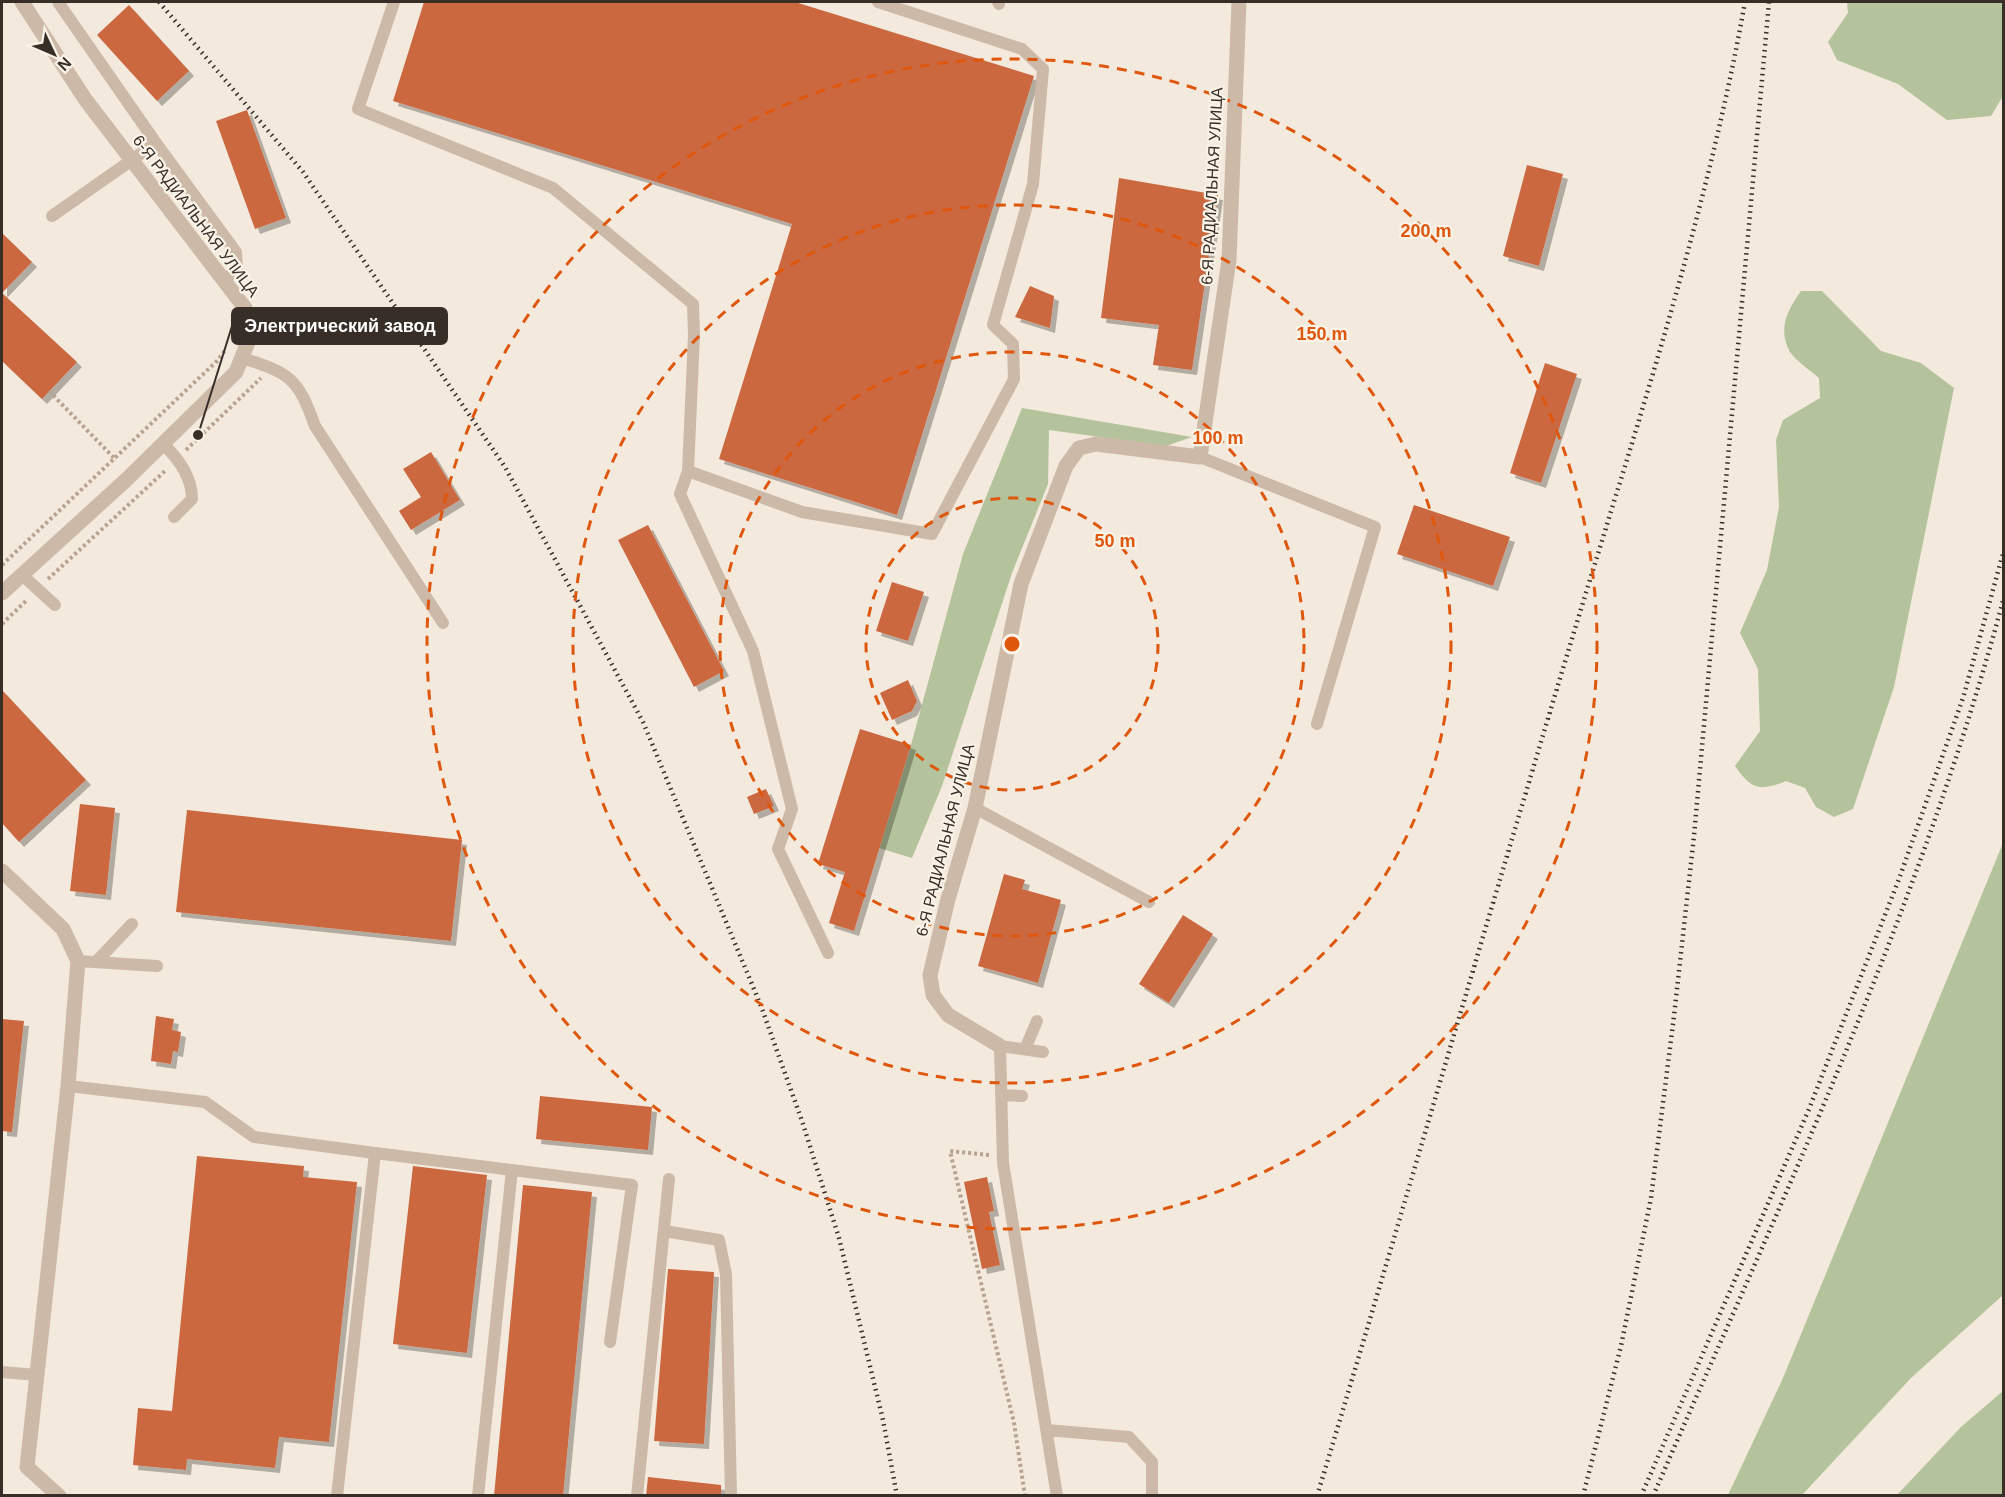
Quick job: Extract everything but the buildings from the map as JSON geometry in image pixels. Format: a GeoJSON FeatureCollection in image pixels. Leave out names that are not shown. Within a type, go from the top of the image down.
{"type":"FeatureCollection","features":[{"type":"Feature","properties":{"kind":"street","name":"6-Я РАДИАЛЬНАЯ УЛИЦА"},"geometry":{"type":"LineString","coordinates":[[2,593],[163,444],[236,372],[250,337],[246,308],[130,161],[85,99],[22,2]]}},
{"type":"Feature","properties":{"kind":"street","name":"6-Я РАДИАЛЬНАЯ УЛИЦА"},"geometry":{"type":"LineString","coordinates":[[1000,1046],[948,1015],[933,995],[930,975],[948,899],[975,808],[1022,584],[1066,466],[1079,448],[1096,444],[1200,457],[1229,260],[1239,2]]}},
{"type":"Feature","properties":{"kind":"street"},"geometry":{"type":"LineString","coordinates":[[2,870],[63,929],[78,961],[68,1086],[27,1467],[59,1496]]}},
{"type":"Feature","properties":{"kind":"lane"},"geometry":{"type":"LineString","coordinates":[[58,2],[156,143],[236,252],[237,268],[225,280]]}},
{"type":"Feature","properties":{"kind":"lane"},"geometry":{"type":"LineString","coordinates":[[394,2],[358,108],[553,188],[693,304],[694,335],[688,471],[680,494],[753,651],[792,808],[778,849],[828,952]]}},
{"type":"Feature","properties":{"kind":"lane"},"geometry":{"type":"LineString","coordinates":[[688,471],[802,512],[932,534],[1014,379],[1013,344],[993,325],[1033,184],[1043,69],[1022,49],[878,2]]}},
{"type":"Feature","properties":{"kind":"lane"},"geometry":{"type":"LineString","coordinates":[[52,216],[156,143]]}},
{"type":"Feature","properties":{"kind":"lane"},"geometry":{"type":"LineString","coordinates":[[242,358],[289,375],[300,392],[315,426],[443,622]]}},
{"type":"Feature","properties":{"kind":"lane"},"geometry":{"type":"LineString","coordinates":[[163,444],[178,458],[192,488],[192,499],[174,517]]}},
{"type":"Feature","properties":{"kind":"lane"},"geometry":{"type":"LineString","coordinates":[[1200,457],[1376,527],[1317,724]]}},
{"type":"Feature","properties":{"kind":"lane"},"geometry":{"type":"LineString","coordinates":[[21,574],[55,605]]}},
{"type":"Feature","properties":{"kind":"lane"},"geometry":{"type":"LineString","coordinates":[[975,808],[1149,903]]}},
{"type":"Feature","properties":{"kind":"lane"},"geometry":{"type":"LineString","coordinates":[[96,962],[132,924]]}},
{"type":"Feature","properties":{"kind":"lane"},"geometry":{"type":"LineString","coordinates":[[78,961],[157,966]]}},
{"type":"Feature","properties":{"kind":"lane"},"geometry":{"type":"LineString","coordinates":[[1024,1050],[1036,1021]]}},
{"type":"Feature","properties":{"kind":"lane"},"geometry":{"type":"LineString","coordinates":[[1043,1052],[1000,1046],[1003,1156],[1057,1496]]}},
{"type":"Feature","properties":{"kind":"lane"},"geometry":{"type":"LineString","coordinates":[[68,1086],[205,1102],[254,1137],[632,1185],[610,1342]]}},
{"type":"Feature","properties":{"kind":"lane"},"geometry":{"type":"LineString","coordinates":[[1001,1095],[1022,1096]]}},
{"type":"Feature","properties":{"kind":"lane"},"geometry":{"type":"LineString","coordinates":[[337,1496],[375,1153]]}},
{"type":"Feature","properties":{"kind":"lane"},"geometry":{"type":"LineString","coordinates":[[478,1496],[512,1170]]}},
{"type":"Feature","properties":{"kind":"lane"},"geometry":{"type":"LineString","coordinates":[[637,1496],[669,1179]]}},
{"type":"Feature","properties":{"kind":"lane"},"geometry":{"type":"LineString","coordinates":[[664,1231],[719,1240],[726,1274],[731,1496]]}},
{"type":"Feature","properties":{"kind":"lane"},"geometry":{"type":"LineString","coordinates":[[2,1372],[37,1375]]}},
{"type":"Feature","properties":{"kind":"lane"},"geometry":{"type":"LineString","coordinates":[[1047,1430],[1130,1437],[1152,1462],[1152,1496]]}},
{"type":"Feature","properties":{"kind":"path"},"geometry":{"type":"LineString","coordinates":[[2,565],[116,460],[218,361],[230,342]]}},
{"type":"Feature","properties":{"kind":"path"},"geometry":{"type":"LineString","coordinates":[[2,624],[272,367]]}},
{"type":"Feature","properties":{"kind":"path"},"geometry":{"type":"LineString","coordinates":[[49,391],[116,460]]}},
{"type":"Feature","properties":{"kind":"path"},"geometry":{"type":"LineString","coordinates":[[1003,1156],[950,1151],[1014,1423],[1025,1496]]}},
{"type":"Feature","properties":{"kind":"green space"},"geometry":{"type":"Polygon","coordinates":[[[1847,2],[2003,2],[2003,96],[1991,116],[1947,120],[1898,84],[1837,60],[1828,42],[1848,13],[1847,2]]]}},
{"type":"Feature","properties":{"kind":"green space"},"geometry":{"type":"Polygon","coordinates":[[[1801,291],[1822,291],[1881,351],[1921,363],[1954,388],[1894,687],[1853,809],[1834,817],[1816,807],[1805,788],[1786,781],[1769,787],[1756,786],[1746,780],[1735,766],[1760,731],[1758,669],[1740,633],[1767,570],[1779,507],[1776,440],[1783,420],[1820,398],[1819,378],[1790,352],[1784,335],[1788,312],[1801,291]]]}},
{"type":"Feature","properties":{"kind":"green space"},"geometry":{"type":"Polygon","coordinates":[[[1022,408],[1192,437],[1166,446],[1049,430],[1048,484],[1012,573],[942,786],[912,858],[879,848],[911,745],[963,554],[1022,408]]]}},
{"type":"Feature","properties":{"kind":"green space"},"geometry":{"type":"Polygon","coordinates":[[[2003,843],[2003,1295],[1911,1378],[1802,1495],[1728,1495],[1783,1378],[2003,843]]]}},
{"type":"Feature","properties":{"kind":"green space"},"geometry":{"type":"Polygon","coordinates":[[[2003,1391],[2003,1495],[1897,1495],[1961,1427],[2003,1391]]]}},
{"type":"Feature","properties":{"kind":"railway"},"geometry":{"type":"LineString","coordinates":[[159,2],[303,172],[505,467],[643,722],[761,1006],[802,1121],[839,1238],[883,1420],[897,1496]]}},
{"type":"Feature","properties":{"kind":"railway"},"geometry":{"type":"LineString","coordinates":[[1317,1496],[1690,244],[1729,83],[1745,2]]}},
{"type":"Feature","properties":{"kind":"railway"},"geometry":{"type":"LineString","coordinates":[[1583,1496],[1621,1346],[1651,1198],[1674,1016],[1694,836],[1769,2]]}},
{"type":"Feature","properties":{"kind":"railway"},"geometry":{"type":"LineString","coordinates":[[1641,1496],[1809,1109],[1899,879],[1963,698],[2004,550]]}},
{"type":"Feature","properties":{"kind":"railway"},"geometry":{"type":"LineString","coordinates":[[1653,1496],[1798,1164],[1890,940],[1932,827],[1970,713],[2004,597]]}},
{"type":"Feature","properties":{"kind":"place","name":"Электрический завод"},"geometry":{"type":"Point","coordinates":[198,435]}}]}
